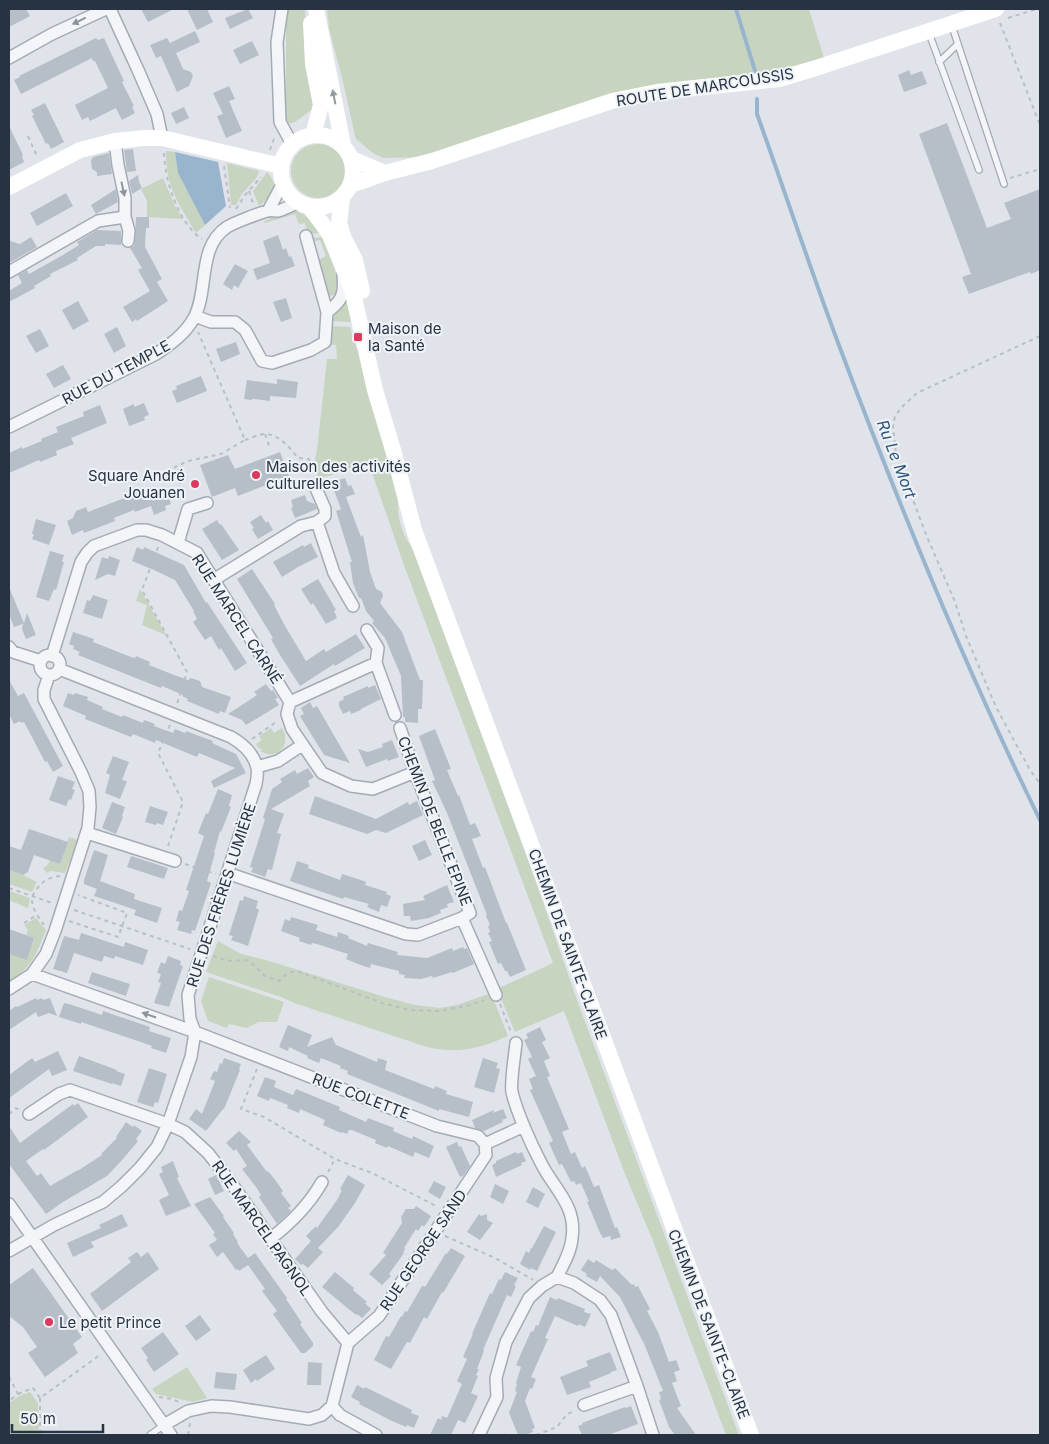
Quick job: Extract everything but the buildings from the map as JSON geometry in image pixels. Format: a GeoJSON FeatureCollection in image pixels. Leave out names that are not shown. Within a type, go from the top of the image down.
{"type":"FeatureCollection","features":[{"type":"Feature","properties":{"kind":"main road"},"geometry":{"type":"LineString","coordinates":[[311,9],[313,58],[321,105],[314,135]]}},
{"type":"Feature","properties":{"kind":"main road"},"geometry":{"type":"LineString","coordinates":[[9,187],[80,150],[115,141],[144,138],[274,168],[281,175],[283,183],[290,194],[304,204],[321,207],[332,204],[346,191],[353,177],[354,168],[347,152],[316,9]]}},
{"type":"Feature","properties":{"kind":"main road","name":"ROUTE DE MARCOUSSIS"},"geometry":{"type":"LineString","coordinates":[[346,191],[385,173],[432,161],[612,101],[656,92],[779,79],[996,9]]}},
{"type":"Feature","properties":{"kind":"main road"},"geometry":{"type":"LineString","coordinates":[[274,168],[292,144],[302,138],[324,135],[334,139],[347,152],[385,173]]}},
{"type":"Feature","properties":{"kind":"main road","name":"CHEMIN DE SAINTE-CLAIRE"},"geometry":{"type":"LineString","coordinates":[[346,191],[339,223],[344,239],[355,260],[369,318],[384,388],[393,450]]}},
{"type":"Feature","properties":{"kind":"main road","name":"CHEMIN DE SAINTE-CLAIRE"},"geometry":{"type":"LineString","coordinates":[[304,204],[329,233],[352,290],[375,390],[414,530],[751,1435]]}},
{"type":"Feature","properties":{"kind":"street"},"geometry":{"type":"LineString","coordinates":[[9,58],[52,34],[106,9]]}},
{"type":"Feature","properties":{"kind":"street"},"geometry":{"type":"LineString","coordinates":[[110,9],[157,114],[163,143]]}},
{"type":"Feature","properties":{"kind":"street"},"geometry":{"type":"LineString","coordinates":[[282,9],[277,42],[280,122],[292,144]]}},
{"type":"Feature","properties":{"kind":"street"},"geometry":{"type":"LineString","coordinates":[[115,141],[125,198],[125,217],[129,231],[128,241]]}},
{"type":"Feature","properties":{"kind":"street"},"geometry":{"type":"LineString","coordinates":[[268,211],[283,183]]}},
{"type":"Feature","properties":{"kind":"street","name":"RUE DU TEMPLE"},"geometry":{"type":"LineString","coordinates":[[9,427],[156,354],[177,340],[194,318],[211,246],[228,226],[268,211],[278,211],[304,204]]}},
{"type":"Feature","properties":{"kind":"street"},"geometry":{"type":"LineString","coordinates":[[9,272],[98,221],[125,217]]}},
{"type":"Feature","properties":{"kind":"street"},"geometry":{"type":"LineString","coordinates":[[194,318],[211,322],[235,322],[245,330],[262,361],[272,363],[311,350],[325,342],[327,312],[306,236]]}},
{"type":"Feature","properties":{"kind":"street"},"geometry":{"type":"LineString","coordinates":[[327,312],[339,303],[344,288],[341,260]]}},
{"type":"Feature","properties":{"kind":"street"},"geometry":{"type":"LineString","coordinates":[[214,579],[301,526],[317,522],[324,516],[325,509],[315,486]]}},
{"type":"Feature","properties":{"kind":"street","name":"RUE MARCEL CARNÉ"},"geometry":{"type":"LineString","coordinates":[[178,543],[188,509],[210,503]]}},
{"type":"Feature","properties":{"kind":"street"},"geometry":{"type":"LineString","coordinates":[[317,522],[334,573],[353,606]]}},
{"type":"Feature","properties":{"kind":"street","name":"RUE MARCEL CARNÉ"},"geometry":{"type":"LineString","coordinates":[[52,656],[81,562],[87,553],[94,546],[137,530],[146,530],[162,535],[197,552],[290,702]]}},
{"type":"Feature","properties":{"kind":"street"},"geometry":{"type":"LineString","coordinates":[[367,630],[378,648],[376,663],[394,715]]}},
{"type":"Feature","properties":{"kind":"street"},"geometry":{"type":"LineString","coordinates":[[10,651],[41,661]]}},
{"type":"Feature","properties":{"kind":"street"},"geometry":{"type":"LineString","coordinates":[[9,989],[32,974],[46,954],[73,877],[90,807],[89,791],[82,772],[44,699],[44,690],[54,672],[60,666],[58,659],[46,656],[41,661]]}},
{"type":"Feature","properties":{"kind":"street"},"geometry":{"type":"LineString","coordinates":[[41,661],[42,670],[54,672],[174,714],[231,737],[244,745],[252,755],[257,767],[278,761],[302,746]]}},
{"type":"Feature","properties":{"kind":"street"},"geometry":{"type":"LineString","coordinates":[[376,663],[290,702],[287,714],[292,729],[322,773],[351,786],[372,789],[415,772]]}},
{"type":"Feature","properties":{"kind":"street","name":"CHEMIN DE BELLE EPINE"},"geometry":{"type":"LineString","coordinates":[[400,728],[466,916],[496,995]]}},
{"type":"Feature","properties":{"kind":"street","name":"RUE DES FRÈRES LUMIÈRE"},"geometry":{"type":"LineString","coordinates":[[9,1251],[102,1202],[140,1168],[157,1147],[168,1124],[191,1057],[195,1032],[190,1019],[188,995],[256,784],[257,767]]}},
{"type":"Feature","properties":{"kind":"street"},"geometry":{"type":"LineString","coordinates":[[85,829],[170,860]]}},
{"type":"Feature","properties":{"kind":"street"},"geometry":{"type":"LineString","coordinates":[[227,875],[406,934],[418,935],[466,916]]}},
{"type":"Feature","properties":{"kind":"street","name":"RUE COLETTE"},"geometry":{"type":"LineString","coordinates":[[32,974],[262,1056],[437,1126],[478,1136],[485,1144]]}},
{"type":"Feature","properties":{"kind":"street"},"geometry":{"type":"LineString","coordinates":[[479,1435],[497,1397],[496,1378],[506,1342],[529,1298],[542,1286],[557,1277],[569,1252],[572,1238],[572,1214],[542,1164],[524,1126],[511,1091],[516,1043]]}},
{"type":"Feature","properties":{"kind":"street","name":"RUE MARCEL PAGNOL"},"geometry":{"type":"LineString","coordinates":[[29,1114],[59,1094],[70,1090],[168,1124],[185,1132],[208,1153],[232,1184],[322,1312],[348,1343]]}},
{"type":"Feature","properties":{"kind":"street"},"geometry":{"type":"LineString","coordinates":[[485,1144],[524,1126]]}},
{"type":"Feature","properties":{"kind":"street","name":"RUE GEORGE SAND"},"geometry":{"type":"LineString","coordinates":[[348,1343],[379,1316],[486,1155],[485,1144]]}},
{"type":"Feature","properties":{"kind":"street"},"geometry":{"type":"LineString","coordinates":[[270,1239],[287,1227],[314,1197],[322,1182]]}},
{"type":"Feature","properties":{"kind":"street"},"geometry":{"type":"LineString","coordinates":[[9,1204],[171,1435]]}},
{"type":"Feature","properties":{"kind":"street"},"geometry":{"type":"LineString","coordinates":[[557,1277],[574,1283],[600,1300],[611,1315],[653,1435]]}},
{"type":"Feature","properties":{"kind":"street"},"geometry":{"type":"LineString","coordinates":[[164,1425],[188,1411],[211,1406],[230,1407],[308,1419],[322,1415],[332,1406],[348,1343]]}},
{"type":"Feature","properties":{"kind":"street"},"geometry":{"type":"LineString","coordinates":[[584,1405],[637,1386]]}},
{"type":"Feature","properties":{"kind":"street"},"geometry":{"type":"LineString","coordinates":[[332,1406],[340,1415],[376,1435]]}},
{"type":"Feature","properties":{"kind":"lane"},"geometry":{"type":"LineString","coordinates":[[951,24],[1004,182]]}},
{"type":"Feature","properties":{"kind":"lane"},"geometry":{"type":"LineString","coordinates":[[928,31],[978,170]]}},
{"type":"Feature","properties":{"kind":"lane"},"geometry":{"type":"LineString","coordinates":[[940,62],[958,44]]}},
{"type":"Feature","properties":{"kind":"lane"},"geometry":{"type":"LineString","coordinates":[[150,1435],[164,1425]]}},
{"type":"Feature","properties":{"kind":"path"},"geometry":{"type":"LineString","coordinates":[[996,9],[1040,125]]}},
{"type":"Feature","properties":{"kind":"path"},"geometry":{"type":"LineString","coordinates":[[269,155],[274,136],[278,133]]}},
{"type":"Feature","properties":{"kind":"path"},"geometry":{"type":"LineString","coordinates":[[28,136],[44,169]]}},
{"type":"Feature","properties":{"kind":"path"},"geometry":{"type":"LineString","coordinates":[[163,143],[165,169],[174,199],[195,235],[202,240]]}},
{"type":"Feature","properties":{"kind":"path"},"geometry":{"type":"LineString","coordinates":[[224,160],[230,208]]}},
{"type":"Feature","properties":{"kind":"path"},"geometry":{"type":"LineString","coordinates":[[236,209],[249,191],[274,168]]}},
{"type":"Feature","properties":{"kind":"path"},"geometry":{"type":"LineString","coordinates":[[1004,182],[1040,169]]}},
{"type":"Feature","properties":{"kind":"path"},"geometry":{"type":"LineString","coordinates":[[249,191],[254,208]]}},
{"type":"Feature","properties":{"kind":"path"},"geometry":{"type":"LineString","coordinates":[[194,318],[245,440]]}},
{"type":"Feature","properties":{"kind":"path"},"geometry":{"type":"LineString","coordinates":[[1040,336],[918,393],[894,416],[893,427],[896,454],[925,532],[955,602],[966,636],[996,707],[1030,770],[1040,784]]}},
{"type":"Feature","properties":{"kind":"path"},"geometry":{"type":"LineString","coordinates":[[265,434],[269,446]]}},
{"type":"Feature","properties":{"kind":"path"},"geometry":{"type":"LineString","coordinates":[[184,505],[186,497],[175,467],[188,461],[221,454],[245,440],[265,434],[274,436],[283,442],[298,458],[309,459],[316,478],[312,479],[315,486]]}},
{"type":"Feature","properties":{"kind":"path"},"geometry":{"type":"LineString","coordinates":[[162,535],[142,590],[187,672],[174,714],[158,753],[183,802],[170,860],[227,875]]}},
{"type":"Feature","properties":{"kind":"path"},"geometry":{"type":"LineString","coordinates":[[244,745],[287,714]]}},
{"type":"Feature","properties":{"kind":"path"},"geometry":{"type":"LineString","coordinates":[[55,931],[45,926],[37,915],[32,901],[33,896],[40,884],[51,876],[73,877]]}},
{"type":"Feature","properties":{"kind":"path"},"geometry":{"type":"LineString","coordinates":[[9,888],[57,904]]}},
{"type":"Feature","properties":{"kind":"path"},"geometry":{"type":"LineString","coordinates":[[65,919],[118,937],[127,913],[73,894]]}},
{"type":"Feature","properties":{"kind":"path"},"geometry":{"type":"LineString","coordinates":[[68,908],[197,951]]}},
{"type":"Feature","properties":{"kind":"path"},"geometry":{"type":"LineString","coordinates":[[24,923],[37,915]]}},
{"type":"Feature","properties":{"kind":"path"},"geometry":{"type":"LineString","coordinates":[[208,954],[229,961],[247,960],[265,976],[279,981],[288,973],[297,971],[382,1003],[409,1010],[439,1011],[471,1005],[496,995],[516,1043]]}},
{"type":"Feature","properties":{"kind":"path"},"geometry":{"type":"LineString","coordinates":[[262,1056],[241,1109],[264,1117],[335,1159],[372,1173],[449,1212]]}},
{"type":"Feature","properties":{"kind":"path"},"geometry":{"type":"LineString","coordinates":[[322,1182],[335,1159]]}},
{"type":"Feature","properties":{"kind":"path"},"geometry":{"type":"LineString","coordinates":[[436,1232],[494,1258],[536,1282]]}},
{"type":"Feature","properties":{"kind":"path"},"geometry":{"type":"LineString","coordinates":[[40,1398],[110,1348]]}},
{"type":"Feature","properties":{"kind":"path"},"geometry":{"type":"LineString","coordinates":[[9,1377],[18,1394]]}},
{"type":"Feature","properties":{"kind":"path"},"geometry":{"type":"LineString","coordinates":[[9,1401],[18,1394],[33,1388],[40,1398],[40,1430],[44,1435]]}},
{"type":"Feature","properties":{"kind":"path"},"geometry":{"type":"LineString","coordinates":[[536,1435],[557,1427],[567,1414],[580,1409],[584,1405]]}},
{"type":"Feature","properties":{"kind":"path"},"geometry":{"type":"LineString","coordinates":[[188,1435],[190,1417]]}},
{"type":"Feature","properties":{"kind":"green space"},"geometry":{"type":"Polygon","coordinates":[[[286,9],[305,9],[316,112],[310,111],[295,122],[286,124],[286,9]]]}},
{"type":"Feature","properties":{"kind":"green space"},"geometry":{"type":"Polygon","coordinates":[[[327,9],[809,9],[824,58],[773,72],[675,84],[425,157],[383,158],[374,154],[356,139],[329,28],[327,9]]]}},
{"type":"Feature","properties":{"kind":"green space"},"geometry":{"type":"Polygon","coordinates":[[[313,144],[323,144],[333,148],[341,156],[345,171],[341,186],[333,194],[323,198],[313,198],[303,194],[295,186],[291,176],[291,166],[295,156],[303,148],[313,144]]]}},
{"type":"Feature","properties":{"kind":"green space"},"geometry":{"type":"Polygon","coordinates":[[[166,151],[175,152],[178,173],[205,225],[196,233],[174,194],[168,175],[166,151]]]}},
{"type":"Feature","properties":{"kind":"green space"},"geometry":{"type":"Polygon","coordinates":[[[227,163],[259,171],[257,177],[242,194],[236,205],[231,205],[227,163]]]}},
{"type":"Feature","properties":{"kind":"green space"},"geometry":{"type":"Polygon","coordinates":[[[267,172],[274,186],[271,195],[259,206],[253,191],[267,172]]]}},
{"type":"Feature","properties":{"kind":"green space"},"geometry":{"type":"Polygon","coordinates":[[[163,178],[183,219],[147,217],[147,201],[141,189],[163,178]]]}},
{"type":"Feature","properties":{"kind":"green space"},"geometry":{"type":"Polygon","coordinates":[[[291,210],[305,215],[322,233],[308,234],[305,223],[299,224],[295,214],[265,223],[264,221],[291,210]]]}},
{"type":"Feature","properties":{"kind":"green space"},"geometry":{"type":"Polygon","coordinates":[[[324,237],[339,287],[337,294],[331,296],[328,294],[317,261],[326,256],[320,240],[312,242],[310,238],[324,237]]]}},
{"type":"Feature","properties":{"kind":"green space"},"geometry":{"type":"Polygon","coordinates":[[[345,298],[348,298],[353,321],[330,321],[342,306],[345,298]]]}},
{"type":"Feature","properties":{"kind":"green space"},"geometry":{"type":"Polygon","coordinates":[[[333,326],[350,327],[357,349],[361,349],[398,501],[402,528],[414,551],[531,868],[577,1000],[739,1435],[726,1435],[564,1011],[515,1032],[497,989],[553,963],[405,568],[368,461],[329,476],[318,478],[314,464],[327,359],[337,359],[336,345],[327,345],[328,339],[332,336],[333,326]]]}},
{"type":"Feature","properties":{"kind":"green space"},"geometry":{"type":"Polygon","coordinates":[[[140,589],[166,635],[142,625],[147,605],[136,601],[140,589]]]}},
{"type":"Feature","properties":{"kind":"green space"},"geometry":{"type":"Polygon","coordinates":[[[271,728],[274,733],[282,728],[285,740],[282,750],[278,753],[267,754],[260,751],[262,749],[259,749],[256,744],[262,740],[259,736],[271,728]]]}},
{"type":"Feature","properties":{"kind":"green space"},"geometry":{"type":"Polygon","coordinates":[[[69,837],[78,840],[65,873],[51,871],[47,873],[43,868],[47,866],[50,860],[60,864],[69,837]]]}},
{"type":"Feature","properties":{"kind":"green space"},"geometry":{"type":"Polygon","coordinates":[[[9,870],[37,882],[32,892],[9,884],[9,870]]]}},
{"type":"Feature","properties":{"kind":"green space"},"geometry":{"type":"Polygon","coordinates":[[[9,891],[30,898],[28,908],[9,900],[9,891]]]}},
{"type":"Feature","properties":{"kind":"green space"},"geometry":{"type":"Polygon","coordinates":[[[36,918],[46,930],[39,947],[28,966],[9,982],[9,971],[11,968],[9,966],[9,954],[27,959],[34,939],[26,935],[28,930],[24,925],[36,918]]]}},
{"type":"Feature","properties":{"kind":"green space"},"geometry":{"type":"Polygon","coordinates":[[[218,941],[241,954],[415,1005],[440,1008],[457,1005],[491,993],[508,1036],[467,1049],[446,1050],[424,1046],[206,972],[218,941]]]}},
{"type":"Feature","properties":{"kind":"green space"},"geometry":{"type":"Polygon","coordinates":[[[209,977],[284,1002],[277,1022],[258,1022],[247,1028],[229,1024],[227,1028],[208,1021],[201,1001],[209,977]]]}},
{"type":"Feature","properties":{"kind":"green space"},"geometry":{"type":"Polygon","coordinates":[[[187,1367],[207,1398],[193,1402],[156,1394],[152,1389],[187,1367]]]}},
{"type":"Feature","properties":{"kind":"green space"},"geometry":{"type":"Polygon","coordinates":[[[30,1392],[38,1403],[39,1430],[42,1435],[9,1435],[9,1403],[21,1395],[30,1392]]]}},
{"type":"Feature","properties":{"kind":"water"},"geometry":{"type":"Polygon","coordinates":[[[175,152],[218,162],[226,206],[205,225],[178,173],[175,152]]]}},
{"type":"Feature","properties":{"kind":"waterway","name":"Ru Le Mort"},"geometry":{"type":"LineString","coordinates":[[736,9],[756,74]]}},
{"type":"Feature","properties":{"kind":"waterway","name":"Ru Le Mort"},"geometry":{"type":"LineString","coordinates":[[757,99],[757,114],[829,319],[886,468],[934,587],[1040,820]]}},
{"type":"Feature","properties":{"kind":"place","name":"Maison de la Santé"},"geometry":{"type":"Point","coordinates":[358,337]}},
{"type":"Feature","properties":{"kind":"place","name":"Maison des activités culturelles"},"geometry":{"type":"Point","coordinates":[256,475]}},
{"type":"Feature","properties":{"kind":"place","name":"Square André Jouanen"},"geometry":{"type":"Point","coordinates":[195,484]}},
{"type":"Feature","properties":{"kind":"place","name":"Le petit Prince"},"geometry":{"type":"Point","coordinates":[49,1322]}}]}
